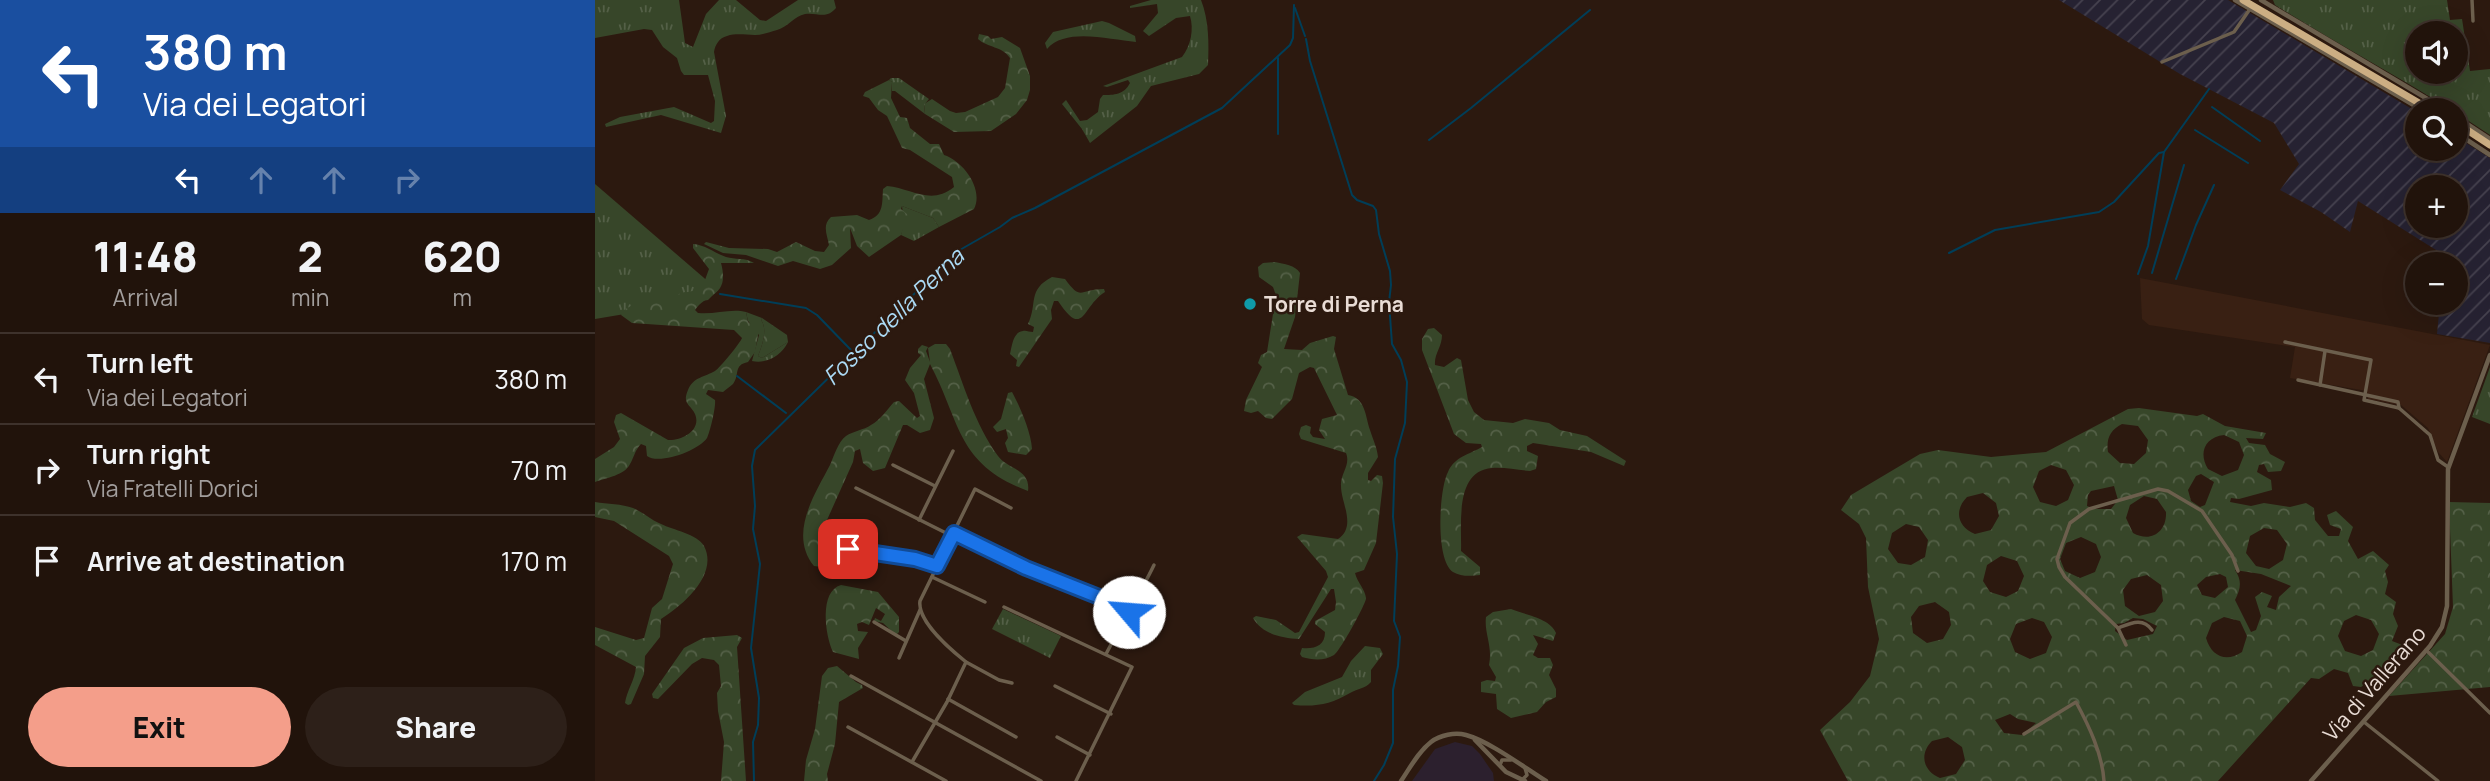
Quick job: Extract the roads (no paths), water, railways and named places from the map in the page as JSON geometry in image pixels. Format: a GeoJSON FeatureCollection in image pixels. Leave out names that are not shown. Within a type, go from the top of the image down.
{"type":"FeatureCollection","features":[{"type":"Feature","properties":{"kind":"highway"},"geometry":{"type":"LineString","coordinates":[[2243,0],[2415,98]]}},
{"type":"Feature","properties":{"kind":"highway"},"geometry":{"type":"LineString","coordinates":[[2252,0],[2416,98]]}},
{"type":"Feature","properties":{"kind":"highway"},"geometry":{"type":"LineString","coordinates":[[2468,131],[2490,147]]}},
{"type":"Feature","properties":{"kind":"street"},"geometry":{"type":"LineString","coordinates":[[2235,0],[2405,100]]}},
{"type":"Feature","properties":{"kind":"street"},"geometry":{"type":"LineString","coordinates":[[2261,0],[2426,98]]}},
{"type":"Feature","properties":{"kind":"street"},"geometry":{"type":"LineString","coordinates":[[2472,0],[2473,22]]}},
{"type":"Feature","properties":{"kind":"street"},"geometry":{"type":"LineString","coordinates":[[2162,62],[2234,33],[2250,9]]}},
{"type":"Feature","properties":{"kind":"street"},"geometry":{"type":"LineString","coordinates":[[2468,125],[2490,139]]}},
{"type":"Feature","properties":{"kind":"street"},"geometry":{"type":"LineString","coordinates":[[2468,141],[2490,155]]}},
{"type":"Feature","properties":{"kind":"street"},"geometry":{"type":"LineString","coordinates":[[2285,342],[2371,359],[2364,400],[2399,408]]}},
{"type":"Feature","properties":{"kind":"street"},"geometry":{"type":"LineString","coordinates":[[2320,385],[2325,351]]}},
{"type":"Feature","properties":{"kind":"street","name":"Via di Vallerano"},"geometry":{"type":"LineString","coordinates":[[2311,781],[2426,650],[2441,629],[2447,610],[2448,467],[2490,355]]}},
{"type":"Feature","properties":{"kind":"street"},"geometry":{"type":"LineString","coordinates":[[2298,380],[2396,401],[2399,408],[2430,435],[2438,460],[2448,467]]}},
{"type":"Feature","properties":{"kind":"street"},"geometry":{"type":"LineString","coordinates":[[919,520],[953,451]]}},
{"type":"Feature","properties":{"kind":"street"},"geometry":{"type":"LineString","coordinates":[[893,465],[935,486]]}},
{"type":"Feature","properties":{"kind":"street"},"geometry":{"type":"LineString","coordinates":[[856,488],[919,520],[1026,568],[1132,610]]}},
{"type":"Feature","properties":{"kind":"street"},"geometry":{"type":"LineString","coordinates":[[1011,508],[975,489],[920,602],[921,610],[943,642],[966,662],[997,679],[1011,683]]}},
{"type":"Feature","properties":{"kind":"street"},"geometry":{"type":"LineString","coordinates":[[2126,645],[2118,628],[2059,568],[2057,552],[2070,523],[2089,509],[2121,502],[2150,490],[2168,491],[2207,516],[2232,555],[2238,572]]}},
{"type":"Feature","properties":{"kind":"street"},"geometry":{"type":"LineString","coordinates":[[848,549],[915,559],[937,566]]}},
{"type":"Feature","properties":{"kind":"street"},"geometry":{"type":"LineString","coordinates":[[1107,654],[1154,565]]}},
{"type":"Feature","properties":{"kind":"street"},"geometry":{"type":"LineString","coordinates":[[932,577],[985,602]]}},
{"type":"Feature","properties":{"kind":"street"},"geometry":{"type":"LineString","coordinates":[[1004,607],[1133,667],[1076,781]]}},
{"type":"Feature","properties":{"kind":"street"},"geometry":{"type":"LineString","coordinates":[[899,658],[921,610]]}},
{"type":"Feature","properties":{"kind":"street"},"geometry":{"type":"LineString","coordinates":[[874,622],[906,642]]}},
{"type":"Feature","properties":{"kind":"street"},"geometry":{"type":"LineString","coordinates":[[2118,628],[2135,622],[2146,623],[2152,630]]}},
{"type":"Feature","properties":{"kind":"street"},"geometry":{"type":"LineString","coordinates":[[2426,650],[2490,713]]}},
{"type":"Feature","properties":{"kind":"street"},"geometry":{"type":"LineString","coordinates":[[912,762],[966,662]]}},
{"type":"Feature","properties":{"kind":"street"},"geometry":{"type":"LineString","coordinates":[[851,676],[1041,781]]}},
{"type":"Feature","properties":{"kind":"street"},"geometry":{"type":"LineString","coordinates":[[1055,686],[1111,714]]}},
{"type":"Feature","properties":{"kind":"street"},"geometry":{"type":"LineString","coordinates":[[948,699],[1016,737]]}},
{"type":"Feature","properties":{"kind":"street"},"geometry":{"type":"LineString","coordinates":[[2024,734],[2076,702],[2090,728],[2104,781]]}},
{"type":"Feature","properties":{"kind":"street"},"geometry":{"type":"LineString","coordinates":[[2362,721],[2438,781]]}},
{"type":"Feature","properties":{"kind":"street"},"geometry":{"type":"LineString","coordinates":[[848,727],[946,781]]}},
{"type":"Feature","properties":{"kind":"street"},"geometry":{"type":"LineString","coordinates":[[1401,781],[1420,753],[1435,739],[1452,734],[1472,737],[1546,781]]}},
{"type":"Feature","properties":{"kind":"street"},"geometry":{"type":"LineString","coordinates":[[1058,737],[1090,755]]}},
{"type":"Feature","properties":{"kind":"street"},"geometry":{"type":"LineString","coordinates":[[1472,737],[1509,775],[1524,780],[1525,768]]}},
{"type":"Feature","properties":{"kind":"street"},"geometry":{"type":"LineString","coordinates":[[1500,766],[1501,761],[1511,760]]}},
{"type":"Feature","properties":{"kind":"waterway","name":"Fosso della Perna"},"geometry":{"type":"LineString","coordinates":[[754,781],[753,742],[758,725],[759,698],[751,648],[760,564],[753,529],[755,506],[752,466],[755,450],[958,251],[1012,218],[1222,108],[1290,45],[1293,38],[1294,5]]}},
{"type":"Feature","properties":{"kind":"waterway","name":"Fosso della Perna"},"geometry":{"type":"LineString","coordinates":[[1295,8],[1305,36]]}},
{"type":"Feature","properties":{"kind":"waterway"},"geometry":{"type":"LineString","coordinates":[[1429,140],[1590,10]]}},
{"type":"Feature","properties":{"kind":"waterway"},"geometry":{"type":"LineString","coordinates":[[1306,39],[1310,61],[1352,195],[1376,210],[1379,234],[1390,271],[1392,344],[1401,360],[1407,382],[1405,423],[1395,459],[1393,517],[1397,554],[1394,621],[1400,637],[1393,690],[1393,743],[1374,781]]}},
{"type":"Feature","properties":{"kind":"waterway"},"geometry":{"type":"LineString","coordinates":[[1278,58],[1278,134]]}},
{"type":"Feature","properties":{"kind":"waterway"},"geometry":{"type":"LineString","coordinates":[[2138,274],[2148,246],[2164,152],[2209,89]]}},
{"type":"Feature","properties":{"kind":"waterway"},"geometry":{"type":"LineString","coordinates":[[2212,107],[2260,141]]}},
{"type":"Feature","properties":{"kind":"waterway"},"geometry":{"type":"LineString","coordinates":[[2195,130],[2248,163]]}},
{"type":"Feature","properties":{"kind":"waterway"},"geometry":{"type":"LineString","coordinates":[[1949,253],[1995,230],[2099,212],[2114,202],[2159,153],[2164,152]]}},
{"type":"Feature","properties":{"kind":"waterway"},"geometry":{"type":"LineString","coordinates":[[2152,273],[2184,165]]}},
{"type":"Feature","properties":{"kind":"waterway"},"geometry":{"type":"LineString","coordinates":[[2176,279],[2214,185]]}},
{"type":"Feature","properties":{"kind":"waterway"},"geometry":{"type":"LineString","coordinates":[[720,294],[806,308],[817,315],[851,350]]}},
{"type":"Feature","properties":{"kind":"waterway"},"geometry":{"type":"LineString","coordinates":[[737,376],[786,413]]}},
{"type":"Feature","properties":{"kind":"place","name":"Torre di Perna"},"geometry":{"type":"Point","coordinates":[1250,304]}}]}
